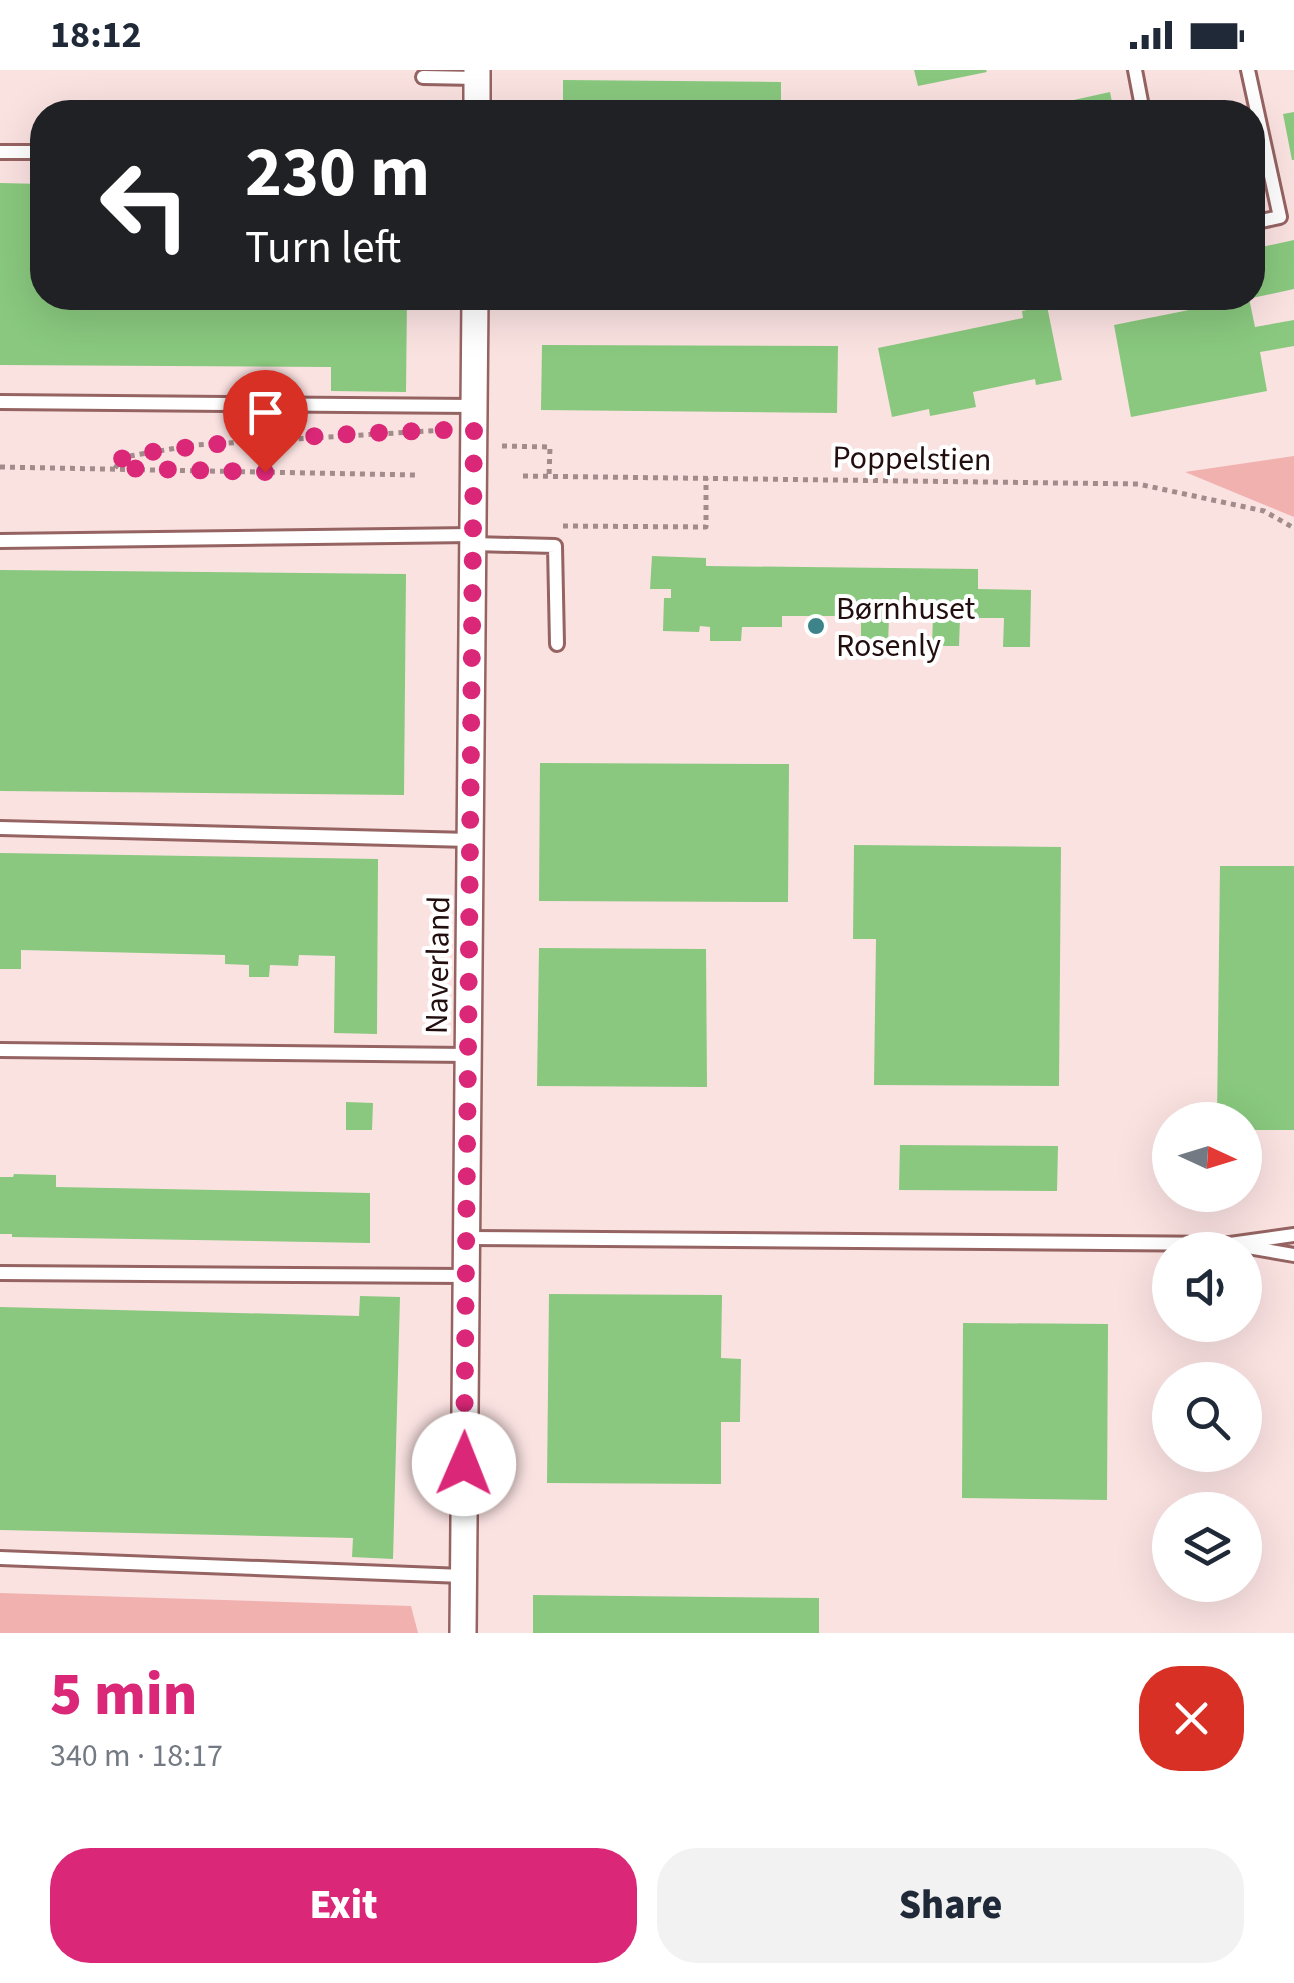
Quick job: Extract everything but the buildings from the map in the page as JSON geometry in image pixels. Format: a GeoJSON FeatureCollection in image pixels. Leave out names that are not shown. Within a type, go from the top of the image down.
{"type":"FeatureCollection","features":[{"type":"Feature","properties":{"kind":"street"},"geometry":{"type":"LineString","coordinates":[[476,100],[477,74]]}},
{"type":"Feature","properties":{"kind":"street","name":"Naverland"},"geometry":{"type":"LineString","coordinates":[[463,1633],[475,310]]}},
{"type":"Feature","properties":{"kind":"lane"},"geometry":{"type":"LineString","coordinates":[[1135,70],[1141,100]]}},
{"type":"Feature","properties":{"kind":"lane"},"geometry":{"type":"LineString","coordinates":[[1248,70],[1255,100]]}},
{"type":"Feature","properties":{"kind":"lane"},"geometry":{"type":"LineString","coordinates":[[423,78],[477,74]]}},
{"type":"Feature","properties":{"kind":"lane"},"geometry":{"type":"LineString","coordinates":[[1265,148],[1280,217],[1265,220]]}},
{"type":"Feature","properties":{"kind":"lane"},"geometry":{"type":"LineString","coordinates":[[0,152],[30,152]]}},
{"type":"Feature","properties":{"kind":"lane"},"geometry":{"type":"LineString","coordinates":[[0,402],[474,427]]}},
{"type":"Feature","properties":{"kind":"lane"},"geometry":{"type":"LineString","coordinates":[[0,541],[473,540],[556,546],[557,644]]}},
{"type":"Feature","properties":{"kind":"lane"},"geometry":{"type":"LineString","coordinates":[[0,828],[470,840]]}},
{"type":"Feature","properties":{"kind":"lane"},"geometry":{"type":"LineString","coordinates":[[0,1050],[468,1055]]}},
{"type":"Feature","properties":{"kind":"lane"},"geometry":{"type":"LineString","coordinates":[[1262,1240],[1294,1235]]}},
{"type":"Feature","properties":{"kind":"lane"},"geometry":{"type":"LineString","coordinates":[[467,1238],[1152,1243]]}},
{"type":"Feature","properties":{"kind":"lane"},"geometry":{"type":"LineString","coordinates":[[1262,1250],[1294,1255]]}},
{"type":"Feature","properties":{"kind":"lane"},"geometry":{"type":"LineString","coordinates":[[0,1272],[466,1276]]}},
{"type":"Feature","properties":{"kind":"lane"},"geometry":{"type":"LineString","coordinates":[[0,1558],[463,1576]]}},
{"type":"Feature","properties":{"kind":"path"},"geometry":{"type":"LineString","coordinates":[[115,468],[124,456],[194,446],[474,427],[550,447],[549,476]]}},
{"type":"Feature","properties":{"kind":"path"},"geometry":{"type":"LineString","coordinates":[[0,467],[414,475]]}},
{"type":"Feature","properties":{"kind":"path","name":"Poppelstien"},"geometry":{"type":"LineString","coordinates":[[522,476],[1138,484],[1264,511],[1294,528]]}},
{"type":"Feature","properties":{"kind":"path"},"geometry":{"type":"LineString","coordinates":[[550,526],[706,527],[706,478]]}},
{"type":"Feature","properties":{"kind":"shaded area"},"geometry":{"type":"Polygon","coordinates":[[[1294,456],[1294,517],[1185,472],[1294,456]]]}},
{"type":"Feature","properties":{"kind":"shaded area"},"geometry":{"type":"Polygon","coordinates":[[[0,1593],[411,1606],[418,1633],[0,1633],[0,1593]]]}},
{"type":"Feature","properties":{"kind":"place","name":"Børnhuset Rosenly"},"geometry":{"type":"Point","coordinates":[816,626]}},
{"type":"Feature","properties":{"kind":"route"},"geometry":{"type":"LineString","coordinates":[[265,472],[115,468],[124,456],[194,446],[474,429],[464,1464]]}}]}
